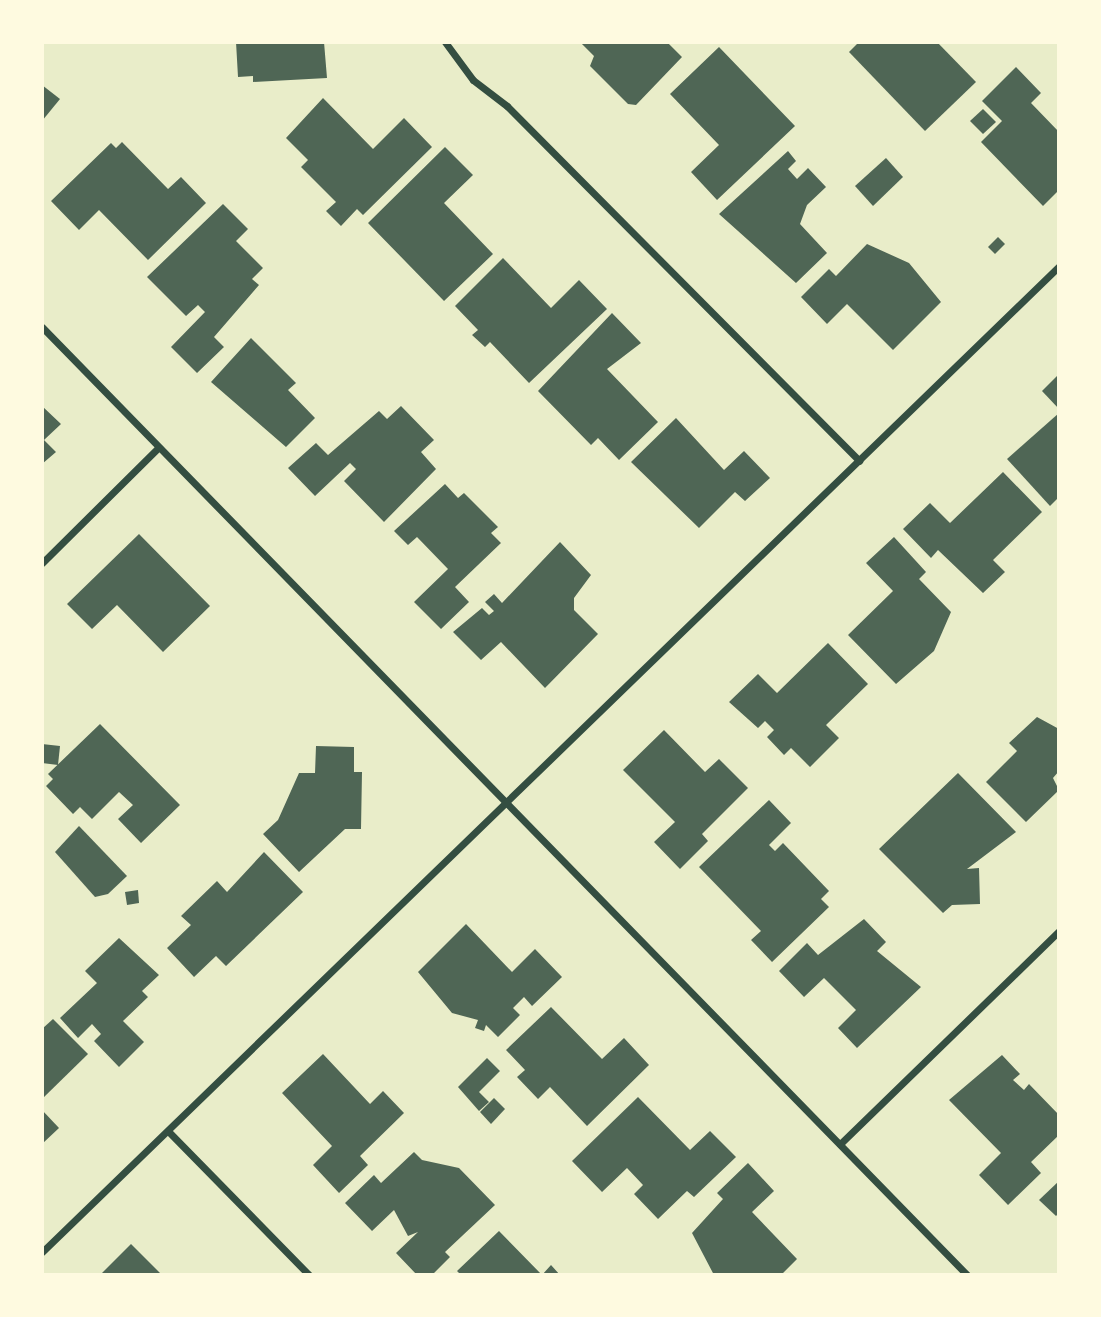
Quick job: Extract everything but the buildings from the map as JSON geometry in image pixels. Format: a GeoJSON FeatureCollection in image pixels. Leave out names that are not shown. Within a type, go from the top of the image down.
{"type":"FeatureCollection","features":[{"type":"Feature","properties":{"kind":"street"},"geometry":{"type":"LineString","coordinates":[[445,42],[473,80],[508,106],[859,461]]}},
{"type":"Feature","properties":{"kind":"street"},"geometry":{"type":"LineString","coordinates":[[42,1252],[1059,266]]}},
{"type":"Feature","properties":{"kind":"street"},"geometry":{"type":"LineString","coordinates":[[42,327],[967,1275]]}},
{"type":"Feature","properties":{"kind":"street"},"geometry":{"type":"LineString","coordinates":[[42,563],[158,448]]}},
{"type":"Feature","properties":{"kind":"street"},"geometry":{"type":"LineString","coordinates":[[840,1144],[1059,931]]}},
{"type":"Feature","properties":{"kind":"street"},"geometry":{"type":"LineString","coordinates":[[168,1131],[309,1275]]}}]}
